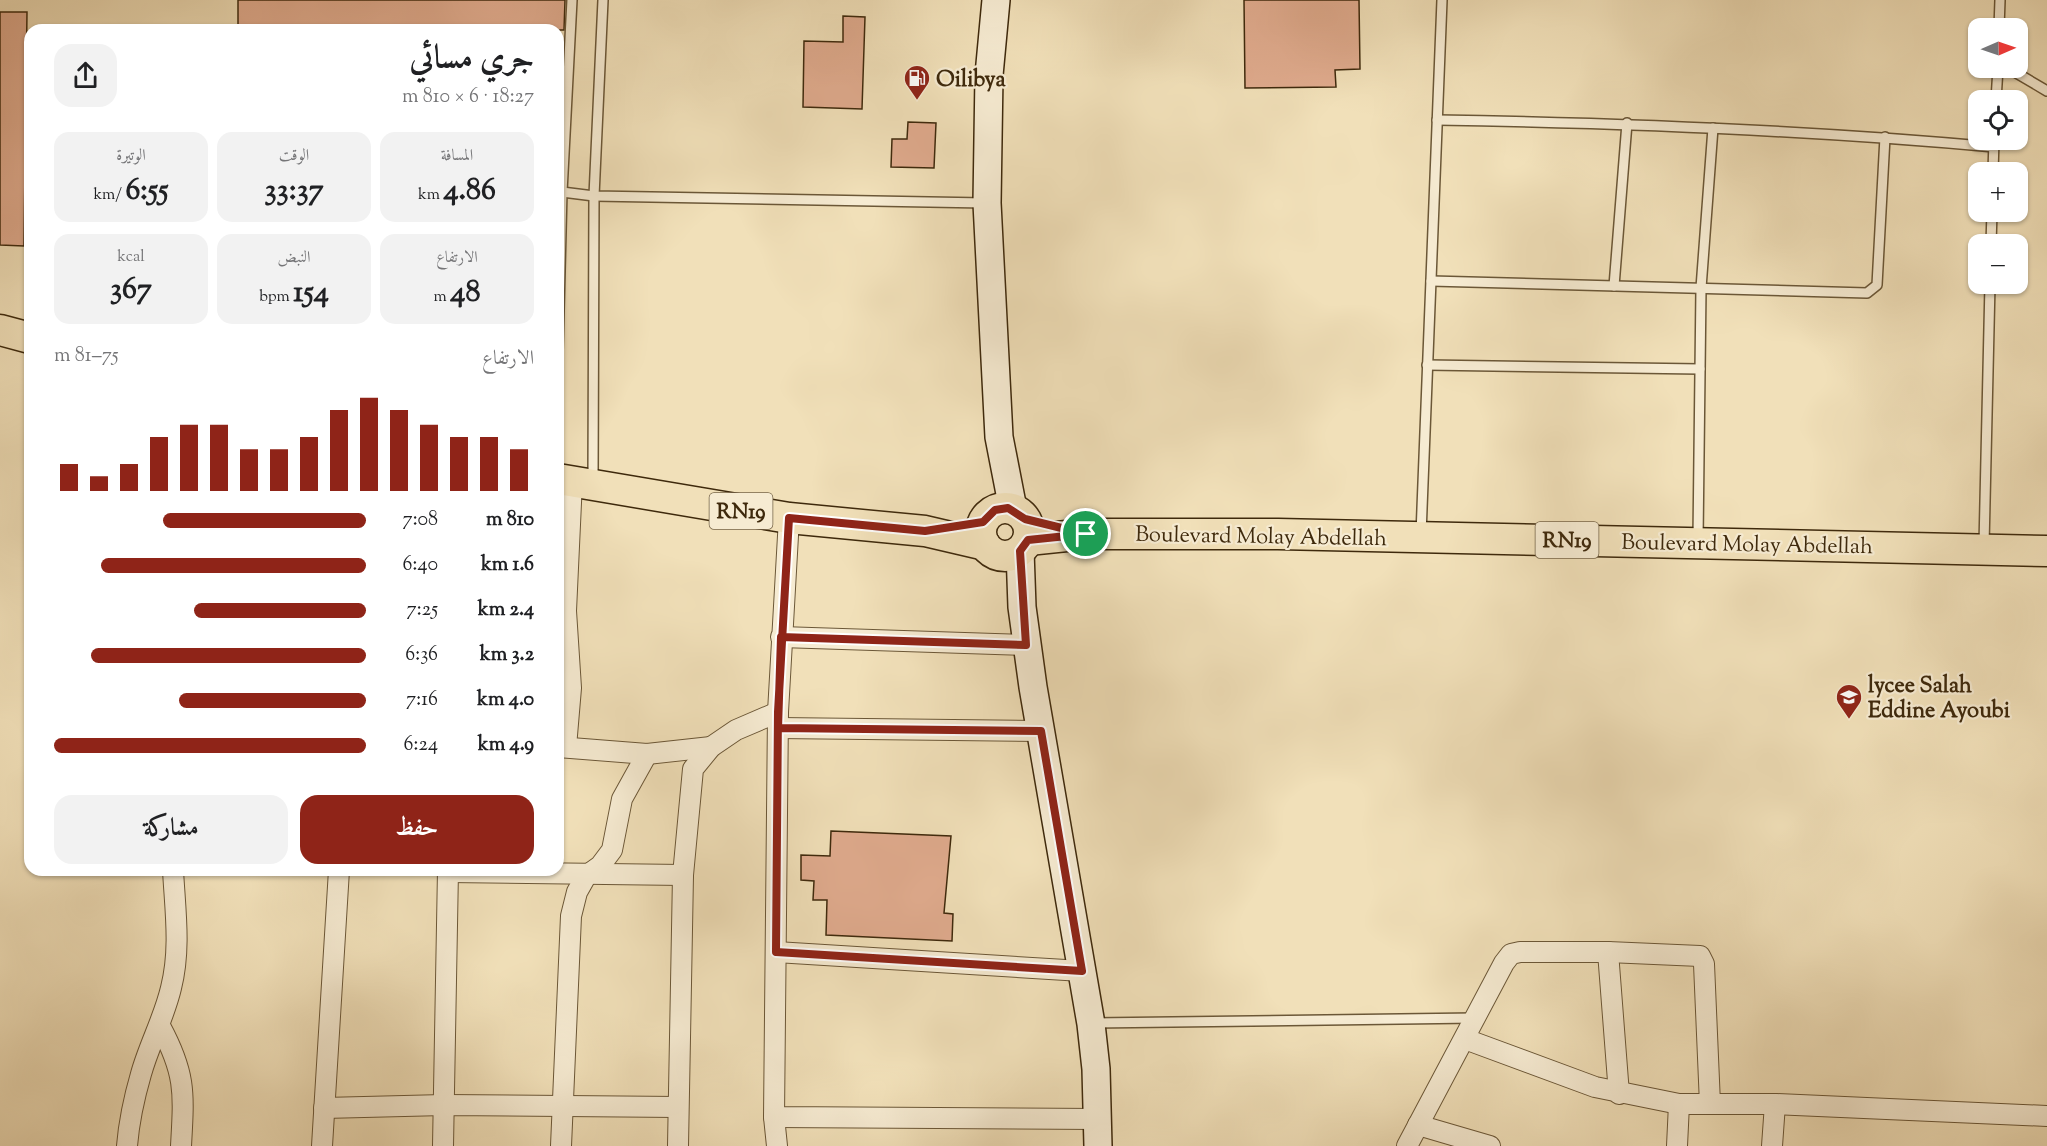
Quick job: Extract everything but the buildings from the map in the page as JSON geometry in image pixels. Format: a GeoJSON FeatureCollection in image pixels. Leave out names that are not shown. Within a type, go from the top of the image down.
{"type":"FeatureCollection","features":[{"type":"Feature","properties":{"kind":"main road"},"geometry":{"type":"LineString","coordinates":[[996,0],[989,75],[987,203],[999,437],[1007,532],[1022,607],[1026,645],[1091,1023],[1098,1146]]}},
{"type":"Feature","properties":{"kind":"main road"},"geometry":{"type":"LineString","coordinates":[[0,330],[24,336]]}},
{"type":"Feature","properties":{"kind":"main road","name":"RN19"},"geometry":{"type":"LineString","coordinates":[[574,482],[789,518],[925,531],[1007,532]]}},
{"type":"Feature","properties":{"kind":"main road","name":"Boulevard Molay Abdellah"},"geometry":{"type":"LineString","coordinates":[[1007,532],[1420,537],[2047,551]]}},
{"type":"Feature","properties":{"kind":"street"},"geometry":{"type":"LineString","coordinates":[[564,734],[571,688],[566,611],[574,482]]}},
{"type":"Feature","properties":{"kind":"street"},"geometry":{"type":"LineString","coordinates":[[777,1146],[774,1117],[778,720],[789,518]]}},
{"type":"Feature","properties":{"kind":"street"},"geometry":{"type":"LineString","coordinates":[[781,637],[1026,645]]}},
{"type":"Feature","properties":{"kind":"street"},"geometry":{"type":"LineString","coordinates":[[678,1146],[682,875],[693,769],[711,747],[736,730],[778,720],[1041,731]]}},
{"type":"Feature","properties":{"kind":"street"},"geometry":{"type":"LineString","coordinates":[[564,747],[647,754],[711,747]]}},
{"type":"Feature","properties":{"kind":"street"},"geometry":{"type":"LineString","coordinates":[[561,1146],[571,916],[577,892],[586,876],[600,867],[612,850],[622,799],[647,754]]}},
{"type":"Feature","properties":{"kind":"street"},"geometry":{"type":"LineString","coordinates":[[564,875],[682,875]]}},
{"type":"Feature","properties":{"kind":"street"},"geometry":{"type":"LineString","coordinates":[[127,1146],[130,1119],[141,1072],[160,1026],[176,965],[173,876]]}},
{"type":"Feature","properties":{"kind":"street"},"geometry":{"type":"LineString","coordinates":[[322,1146],[339,876]]}},
{"type":"Feature","properties":{"kind":"street"},"geometry":{"type":"LineString","coordinates":[[442,1146],[448,876]]}},
{"type":"Feature","properties":{"kind":"street"},"geometry":{"type":"LineString","coordinates":[[776,952],[1082,971]]}},
{"type":"Feature","properties":{"kind":"street"},"geometry":{"type":"LineString","coordinates":[[1608,952],[1619,1094]]}},
{"type":"Feature","properties":{"kind":"street"},"geometry":{"type":"LineString","coordinates":[[1407,1146],[1511,954],[1608,952],[1700,956],[1704,964],[1710,1104]]}},
{"type":"Feature","properties":{"kind":"street"},"geometry":{"type":"LineString","coordinates":[[160,1026],[176,1054],[184,1091],[181,1146]]}},
{"type":"Feature","properties":{"kind":"street"},"geometry":{"type":"LineString","coordinates":[[1465,1039],[1595,1087],[1619,1094],[1679,1104],[1775,1104],[2047,1116]]}},
{"type":"Feature","properties":{"kind":"street"},"geometry":{"type":"LineString","coordinates":[[1677,1146],[1679,1104]]}},
{"type":"Feature","properties":{"kind":"street"},"geometry":{"type":"LineString","coordinates":[[1772,1146],[1775,1104]]}},
{"type":"Feature","properties":{"kind":"street"},"geometry":{"type":"LineString","coordinates":[[324,1108],[444,1105],[678,1107]]}},
{"type":"Feature","properties":{"kind":"street"},"geometry":{"type":"LineString","coordinates":[[774,1117],[1098,1119]]}},
{"type":"Feature","properties":{"kind":"street"},"geometry":{"type":"LineString","coordinates":[[1418,1125],[1490,1146]]}},
{"type":"Feature","properties":{"kind":"lane"},"geometry":{"type":"LineString","coordinates":[[564,154],[572,0]]}},
{"type":"Feature","properties":{"kind":"lane"},"geometry":{"type":"LineString","coordinates":[[574,482],[594,196],[603,0]]}},
{"type":"Feature","properties":{"kind":"lane"},"geometry":{"type":"LineString","coordinates":[[1420,537],[1442,0]]}},
{"type":"Feature","properties":{"kind":"lane"},"geometry":{"type":"LineString","coordinates":[[1999,18],[2000,0]]}},
{"type":"Feature","properties":{"kind":"lane"},"geometry":{"type":"LineString","coordinates":[[2024,78],[2047,92]]}},
{"type":"Feature","properties":{"kind":"lane"},"geometry":{"type":"LineString","coordinates":[[1437,120],[1627,123],[1968,142]]}},
{"type":"Feature","properties":{"kind":"lane"},"geometry":{"type":"LineString","coordinates":[[1614,286],[1627,123]]}},
{"type":"Feature","properties":{"kind":"lane"},"geometry":{"type":"LineString","coordinates":[[1698,543],[1701,288],[1713,128]]}},
{"type":"Feature","properties":{"kind":"lane"},"geometry":{"type":"LineString","coordinates":[[1431,281],[1867,293],[1877,285],[1885,137]]}},
{"type":"Feature","properties":{"kind":"lane"},"geometry":{"type":"LineString","coordinates":[[564,192],[594,196],[987,203]]}},
{"type":"Feature","properties":{"kind":"lane"},"geometry":{"type":"LineString","coordinates":[[1984,548],[1990,294]]}},
{"type":"Feature","properties":{"kind":"lane"},"geometry":{"type":"LineString","coordinates":[[1427,365],[1700,369]]}},
{"type":"Feature","properties":{"kind":"lane"},"geometry":{"type":"LineString","coordinates":[[1091,1023],[1477,1018]]}},
{"type":"Feature","properties":{"kind":"place","name":"Oilibya"},"geometry":{"type":"Point","coordinates":[917,101]}},
{"type":"Feature","properties":{"kind":"place","name":"lycee Salah Eddine Ayoubi"},"geometry":{"type":"Point","coordinates":[1849,720]}},
{"type":"Feature","properties":{"kind":"route"},"geometry":{"type":"LineString","coordinates":[[1086,534],[1025,519],[1014,509],[1008,508],[995,510],[983,522],[925,531],[789,518],[781,637],[778,712],[776,952],[1082,971],[1041,731],[778,728],[778,712],[781,637],[1026,645],[1020,551],[1028,540],[1086,534]]}}]}
